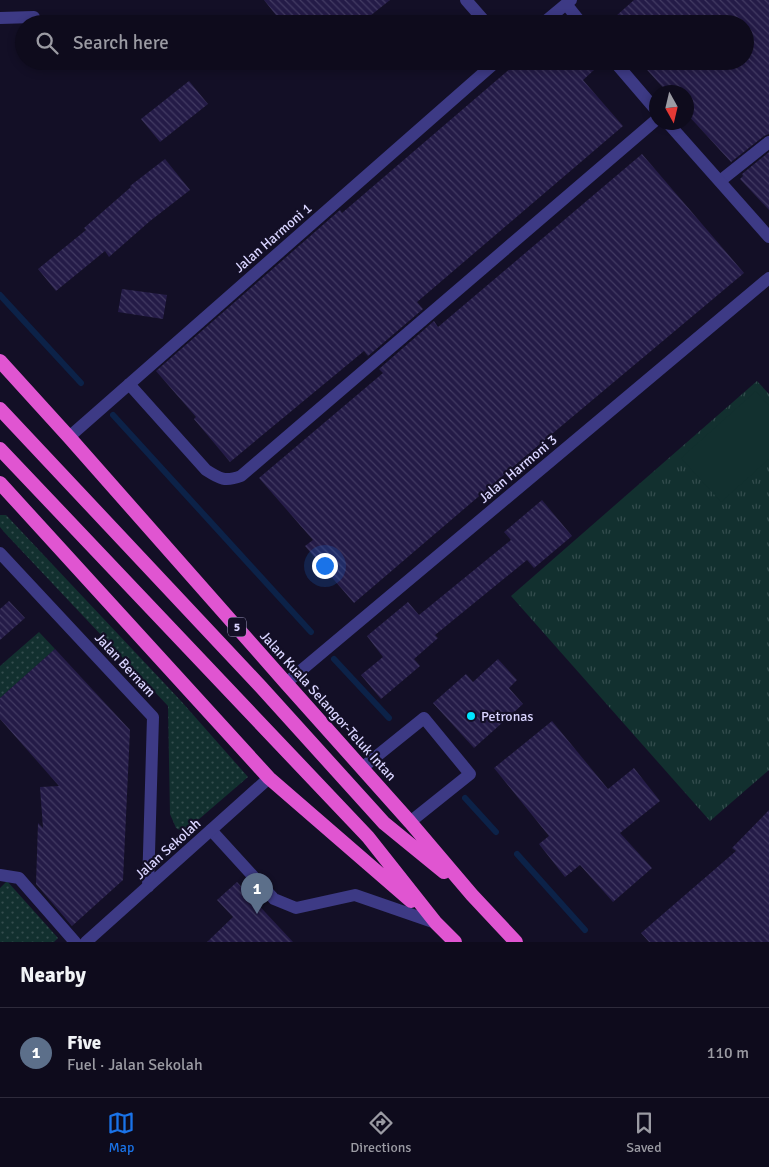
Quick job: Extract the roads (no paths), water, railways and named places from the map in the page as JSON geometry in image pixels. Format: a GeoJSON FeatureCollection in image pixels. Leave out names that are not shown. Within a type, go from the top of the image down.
{"type":"FeatureCollection","features":[{"type":"Feature","properties":{"kind":"highway","name":"Jalan Kuala Selangor-Teluk Intan"},"geometry":{"type":"LineString","coordinates":[[0,361],[516,942]]}},
{"type":"Feature","properties":{"kind":"highway","name":"Jalan Kuala Selangor-Teluk Intan"},"geometry":{"type":"LineString","coordinates":[[0,409],[261,687],[384,823],[472,894]]}},
{"type":"Feature","properties":{"kind":"highway"},"geometry":{"type":"LineString","coordinates":[[0,449],[368,837],[436,922],[455,942]]}},
{"type":"Feature","properties":{"kind":"highway"},"geometry":{"type":"LineString","coordinates":[[0,483],[269,778],[436,922]]}},
{"type":"Feature","properties":{"kind":"street"},"geometry":{"type":"LineString","coordinates":[[466,0],[479,15]]}},
{"type":"Feature","properties":{"kind":"street"},"geometry":{"type":"LineString","coordinates":[[553,15],[568,2],[576,15]]}},
{"type":"Feature","properties":{"kind":"street"},"geometry":{"type":"LineString","coordinates":[[0,18],[15,18]]}},
{"type":"Feature","properties":{"kind":"street","name":"Jalan Harmoni 1"},"geometry":{"type":"LineString","coordinates":[[69,437],[488,70]]}},
{"type":"Feature","properties":{"kind":"street"},"geometry":{"type":"LineString","coordinates":[[622,70],[649,102]]}},
{"type":"Feature","properties":{"kind":"street"},"geometry":{"type":"LineString","coordinates":[[130,384],[206,470],[217,477],[230,480],[241,476],[649,126]]}},
{"type":"Feature","properties":{"kind":"street"},"geometry":{"type":"LineString","coordinates":[[674,130],[769,237]]}},
{"type":"Feature","properties":{"kind":"street"},"geometry":{"type":"LineString","coordinates":[[720,181],[769,142]]}},
{"type":"Feature","properties":{"kind":"street","name":"Jalan Harmoni 3"},"geometry":{"type":"LineString","coordinates":[[286,683],[769,278]]}},
{"type":"Feature","properties":{"kind":"street","name":"Jalan Bernam"},"geometry":{"type":"LineString","coordinates":[[0,553],[153,717],[148,887]]}},
{"type":"Feature","properties":{"kind":"street"},"geometry":{"type":"LineString","coordinates":[[362,768],[424,718],[470,774],[410,822]]}},
{"type":"Feature","properties":{"kind":"street","name":"Jalan Sekolah"},"geometry":{"type":"LineString","coordinates":[[86,942],[269,778]]}},
{"type":"Feature","properties":{"kind":"street"},"geometry":{"type":"LineString","coordinates":[[211,830],[274,899],[296,908],[355,895],[436,922]]}},
{"type":"Feature","properties":{"kind":"street"},"geometry":{"type":"LineString","coordinates":[[0,875],[19,878],[75,942]]}},
{"type":"Feature","properties":{"kind":"waterway"},"geometry":{"type":"LineString","coordinates":[[0,295],[81,383]]}},
{"type":"Feature","properties":{"kind":"waterway"},"geometry":{"type":"LineString","coordinates":[[113,415],[311,632]]}},
{"type":"Feature","properties":{"kind":"waterway"},"geometry":{"type":"LineString","coordinates":[[334,659],[389,718]]}},
{"type":"Feature","properties":{"kind":"waterway"},"geometry":{"type":"LineString","coordinates":[[465,798],[496,832]]}},
{"type":"Feature","properties":{"kind":"waterway"},"geometry":{"type":"LineString","coordinates":[[517,854],[585,930]]}},
{"type":"Feature","properties":{"kind":"place","name":"Petronas"},"geometry":{"type":"Point","coordinates":[471,716]}},
{"type":"Feature","properties":{"kind":"place","name":"Five"},"geometry":{"type":"Point","coordinates":[257,914]}}]}
